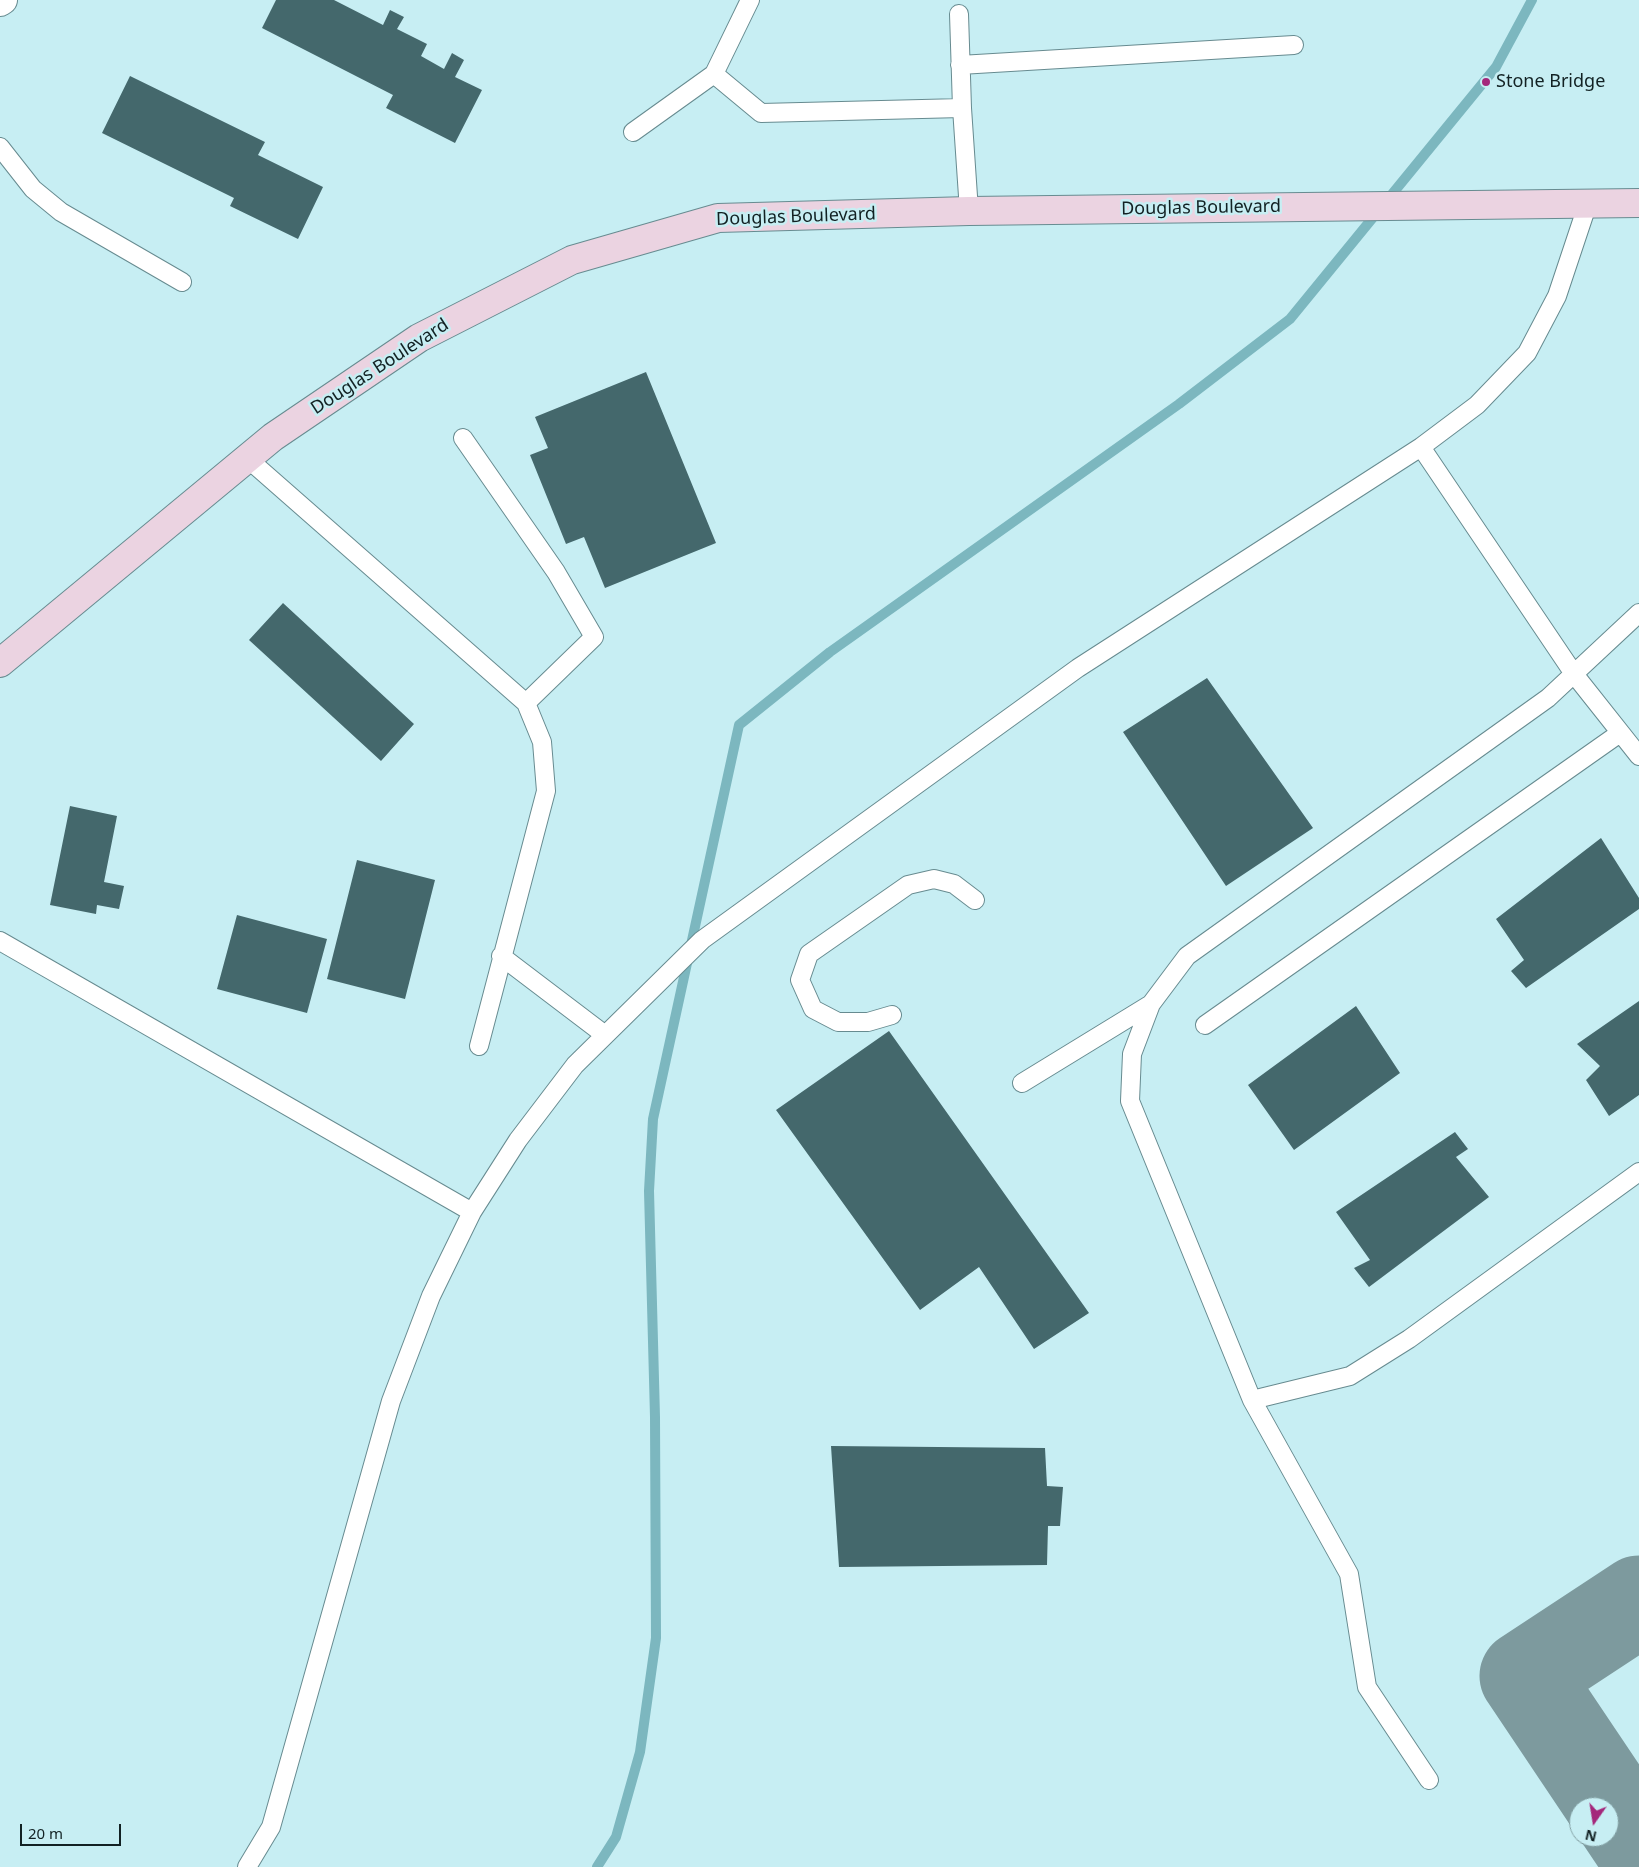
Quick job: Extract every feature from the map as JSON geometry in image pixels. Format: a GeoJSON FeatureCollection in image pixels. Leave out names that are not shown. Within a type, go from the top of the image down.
{"type":"FeatureCollection","features":[{"type":"Feature","properties":{"kind":"street","name":"Douglas Boulevard"},"geometry":{"type":"LineString","coordinates":[[0,663],[273,437],[419,338],[572,260],[718,218],[969,211],[1639,203]]}},
{"type":"Feature","properties":{"kind":"lane"},"geometry":{"type":"LineString","coordinates":[[633,132],[714,74],[750,0]]}},
{"type":"Feature","properties":{"kind":"lane"},"geometry":{"type":"LineString","coordinates":[[959,14],[962,108],[969,211]]}},
{"type":"Feature","properties":{"kind":"lane"},"geometry":{"type":"LineString","coordinates":[[960,65],[1294,45]]}},
{"type":"Feature","properties":{"kind":"lane"},"geometry":{"type":"LineString","coordinates":[[714,74],[760,113],[962,108]]}},
{"type":"Feature","properties":{"kind":"lane"},"geometry":{"type":"LineString","coordinates":[[0,147],[32,189],[61,212],[182,282]]}},
{"type":"Feature","properties":{"kind":"lane"},"geometry":{"type":"LineString","coordinates":[[247,1867],[272,1827],[390,1401],[431,1296],[472,1212],[524,1132],[575,1065],[702,940],[1070,674],[1422,448],[1478,405],[1527,353],[1557,296],[1588,203]]}},
{"type":"Feature","properties":{"kind":"lane"},"geometry":{"type":"LineString","coordinates":[[463,438],[556,572],[594,638],[526,703]]}},
{"type":"Feature","properties":{"kind":"lane"},"geometry":{"type":"LineString","coordinates":[[1422,448],[1574,674],[1639,756]]}},
{"type":"Feature","properties":{"kind":"lane"},"geometry":{"type":"LineString","coordinates":[[247,458],[526,703],[542,742],[546,791],[501,956],[479,1046]]}},
{"type":"Feature","properties":{"kind":"lane"},"geometry":{"type":"LineString","coordinates":[[1430,1780],[1367,1687],[1349,1574],[1252,1400],[1130,1101],[1132,1054],[1151,1004],[1187,956],[1548,698],[1639,613]]}},
{"type":"Feature","properties":{"kind":"lane"},"geometry":{"type":"LineString","coordinates":[[1205,1025],[1620,733]]}},
{"type":"Feature","properties":{"kind":"lane"},"geometry":{"type":"LineString","coordinates":[[892,1016],[868,1022],[838,1022],[813,1009],[800,980],[809,954],[908,885],[934,879],[954,884],[975,900]]}},
{"type":"Feature","properties":{"kind":"lane"},"geometry":{"type":"LineString","coordinates":[[0,941],[472,1212]]}},
{"type":"Feature","properties":{"kind":"lane"},"geometry":{"type":"LineString","coordinates":[[501,956],[605,1035]]}},
{"type":"Feature","properties":{"kind":"lane"},"geometry":{"type":"LineString","coordinates":[[1022,1083],[1151,1004]]}},
{"type":"Feature","properties":{"kind":"lane"},"geometry":{"type":"LineString","coordinates":[[1252,1400],[1350,1376],[1409,1339],[1639,1172]]}},
{"type":"Feature","properties":{"kind":"building"},"geometry":{"type":"Polygon","coordinates":[[[276,0],[334,0],[383,25],[390,10],[404,17],[397,29],[427,44],[421,56],[444,69],[452,53],[464,60],[455,77],[482,90],[455,143],[386,108],[393,95],[262,28],[276,0]]]}},
{"type":"Feature","properties":{"kind":"building"},"geometry":{"type":"Polygon","coordinates":[[[130,76],[265,142],[258,155],[323,187],[298,239],[230,206],[234,198],[102,133],[130,76]]]}},
{"type":"Feature","properties":{"kind":"building"},"geometry":{"type":"Polygon","coordinates":[[[646,372],[716,543],[605,588],[584,537],[566,544],[530,455],[548,448],[535,417],[646,372]]]}},
{"type":"Feature","properties":{"kind":"building"},"geometry":{"type":"Polygon","coordinates":[[[283,603],[414,724],[381,761],[249,640],[283,603]]]}},
{"type":"Feature","properties":{"kind":"building"},"geometry":{"type":"Polygon","coordinates":[[[1207,678],[1313,828],[1226,886],[1123,732],[1207,678]]]}},
{"type":"Feature","properties":{"kind":"building"},"geometry":{"type":"Polygon","coordinates":[[[70,806],[117,816],[104,882],[124,886],[119,909],[97,905],[96,914],[50,905],[70,806]]]}},
{"type":"Feature","properties":{"kind":"building"},"geometry":{"type":"Polygon","coordinates":[[[1601,838],[1639,898],[1639,909],[1526,988],[1511,971],[1524,960],[1496,919],[1601,838]]]}},
{"type":"Feature","properties":{"kind":"building"},"geometry":{"type":"Polygon","coordinates":[[[357,860],[435,880],[405,999],[327,979],[357,860]]]}},
{"type":"Feature","properties":{"kind":"building"},"geometry":{"type":"Polygon","coordinates":[[[237,915],[327,939],[307,1013],[217,989],[237,915]]]}},
{"type":"Feature","properties":{"kind":"building"},"geometry":{"type":"Polygon","coordinates":[[[1639,1001],[1639,1095],[1609,1116],[1586,1080],[1600,1066],[1577,1044],[1639,1001]]]}},
{"type":"Feature","properties":{"kind":"building"},"geometry":{"type":"Polygon","coordinates":[[[1356,1006],[1400,1073],[1294,1150],[1248,1085],[1356,1006]]]}},
{"type":"Feature","properties":{"kind":"building"},"geometry":{"type":"Polygon","coordinates":[[[889,1031],[1089,1313],[1034,1349],[979,1267],[920,1310],[776,1110],[889,1031]]]}},
{"type":"Feature","properties":{"kind":"building"},"geometry":{"type":"Polygon","coordinates":[[[1455,1132],[1468,1149],[1456,1157],[1489,1197],[1369,1287],[1354,1268],[1370,1260],[1336,1212],[1455,1132]]]}},
{"type":"Feature","properties":{"kind":"building"},"geometry":{"type":"Polygon","coordinates":[[[831,1446],[1045,1448],[1047,1486],[1063,1487],[1060,1526],[1048,1526],[1047,1565],[839,1567],[831,1446]]]}},
{"type":"Feature","properties":{"kind":"waterway"},"geometry":{"type":"LineString","coordinates":[[597,1867],[616,1837],[640,1752],[656,1638],[655,1417],[649,1191],[653,1119],[739,725],[830,652],[1179,404],[1290,319],[1496,67],[1532,0]]}},
{"type":"Feature","properties":{"kind":"taxiway"},"geometry":{"type":"LineString","coordinates":[[1639,1601],[1525,1676],[1639,1846]]}},
{"type":"Feature","properties":{"kind":"place","name":"Stone Bridge"},"geometry":{"type":"Point","coordinates":[1486,82]}}]}
